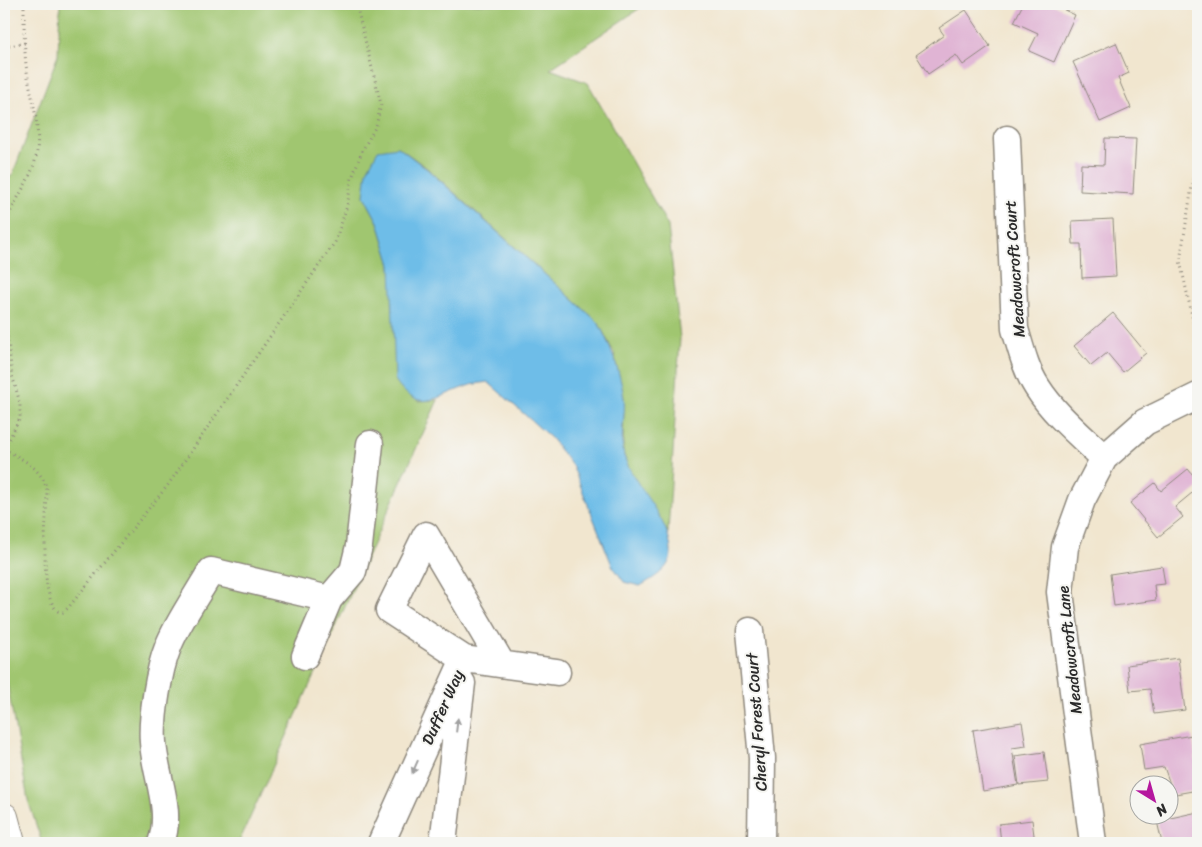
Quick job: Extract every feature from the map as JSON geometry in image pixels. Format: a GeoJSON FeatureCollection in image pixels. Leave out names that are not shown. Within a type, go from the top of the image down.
{"type":"FeatureCollection","features":[{"type":"Feature","properties":{"kind":"main road"},"geometry":{"type":"LineString","coordinates":[[4,817],[11,843]]}},
{"type":"Feature","properties":{"kind":"street","name":"Meadowcroft Court"},"geometry":{"type":"LineString","coordinates":[[1007,139],[1015,329],[1024,360],[1037,387],[1056,410],[1104,458]]}},
{"type":"Feature","properties":{"kind":"street","name":"Meadowcroft Lane"},"geometry":{"type":"LineString","coordinates":[[1093,843],[1060,592],[1065,548],[1082,500],[1104,458],[1145,422],[1198,396]]}},
{"type":"Feature","properties":{"kind":"street"},"geometry":{"type":"LineString","coordinates":[[305,656],[329,599],[352,570],[359,546],[370,444]]}},
{"type":"Feature","properties":{"kind":"street"},"geometry":{"type":"LineString","coordinates":[[502,664],[426,535],[389,610],[464,659],[557,672]]}},
{"type":"Feature","properties":{"kind":"street"},"geometry":{"type":"LineString","coordinates":[[162,843],[166,816],[153,742],[160,676],[168,647],[211,570],[329,599]]}},
{"type":"Feature","properties":{"kind":"street","name":"Cheryl Forest Court"},"geometry":{"type":"LineString","coordinates":[[750,631],[762,758],[761,843]]}},
{"type":"Feature","properties":{"kind":"street","name":"Duffer Way"},"geometry":{"type":"LineString","coordinates":[[381,843],[464,659]]}},
{"type":"Feature","properties":{"kind":"street","name":"Duffer Way"},"geometry":{"type":"LineString","coordinates":[[443,843],[464,659]]}},
{"type":"Feature","properties":{"kind":"path"},"geometry":{"type":"LineString","coordinates":[[4,230],[10,210],[27,181],[36,154],[36,127],[25,43],[24,4]]}},
{"type":"Feature","properties":{"kind":"path"},"geometry":{"type":"LineString","coordinates":[[4,307],[12,375],[20,403],[20,418],[4,449],[26,461],[37,470],[48,490],[46,576],[52,605],[58,611],[63,612],[168,485],[237,383],[318,270],[334,242],[347,206],[352,178],[362,151],[376,126],[381,104],[356,4]]}},
{"type":"Feature","properties":{"kind":"path"},"geometry":{"type":"LineString","coordinates":[[4,47],[25,43]]}},
{"type":"Feature","properties":{"kind":"path"},"geometry":{"type":"LineString","coordinates":[[1198,151],[1180,261],[1198,343]]}},
{"type":"Feature","properties":{"kind":"green space"},"geometry":{"type":"Polygon","coordinates":[[[60,4],[646,4],[550,69],[588,83],[668,226],[680,338],[668,533],[632,476],[623,453],[624,399],[614,353],[598,322],[427,168],[398,147],[364,196],[378,222],[391,265],[395,322],[418,401],[438,400],[240,840],[232,843],[42,843],[28,800],[4,666],[4,178],[12,176],[58,55],[60,4]]]}},
{"type":"Feature","properties":{"kind":"water"},"geometry":{"type":"Polygon","coordinates":[[[398,147],[427,169],[598,322],[614,359],[624,398],[622,442],[624,456],[629,468],[665,527],[671,551],[665,568],[640,586],[624,582],[612,565],[573,467],[551,438],[488,382],[471,385],[435,399],[419,400],[403,391],[395,380],[391,265],[378,222],[364,196],[367,171],[378,150],[398,147]]]}},
{"type":"Feature","properties":{"kind":"building"},"geometry":{"type":"Polygon","coordinates":[[[1023,4],[1052,4],[1075,15],[1054,62],[1029,51],[1038,33],[1014,22],[1023,4]]]}},
{"type":"Feature","properties":{"kind":"building"},"geometry":{"type":"Polygon","coordinates":[[[966,10],[990,46],[963,65],[956,55],[928,74],[916,55],[944,35],[939,28],[966,10]]]}},
{"type":"Feature","properties":{"kind":"building"},"geometry":{"type":"Polygon","coordinates":[[[1116,43],[1129,73],[1118,78],[1131,108],[1100,122],[1073,62],[1116,43]]]}},
{"type":"Feature","properties":{"kind":"building"},"geometry":{"type":"Polygon","coordinates":[[[1105,138],[1136,139],[1133,194],[1080,191],[1081,164],[1104,165],[1105,138]]]}},
{"type":"Feature","properties":{"kind":"building"},"geometry":{"type":"Polygon","coordinates":[[[1113,219],[1116,276],[1082,278],[1081,244],[1073,244],[1072,221],[1113,219]]]}},
{"type":"Feature","properties":{"kind":"building"},"geometry":{"type":"Polygon","coordinates":[[[1113,313],[1146,353],[1123,372],[1107,353],[1091,366],[1074,346],[1113,313]]]}},
{"type":"Feature","properties":{"kind":"building"},"geometry":{"type":"Polygon","coordinates":[[[1188,469],[1198,481],[1198,488],[1175,507],[1183,517],[1158,537],[1130,503],[1155,483],[1161,491],[1188,469]]]}},
{"type":"Feature","properties":{"kind":"building"},"geometry":{"type":"Polygon","coordinates":[[[1162,566],[1165,584],[1154,585],[1156,600],[1114,606],[1110,574],[1162,566]]]}},
{"type":"Feature","properties":{"kind":"building"},"geometry":{"type":"Polygon","coordinates":[[[1178,658],[1185,710],[1154,714],[1150,689],[1130,691],[1127,665],[1178,658]]]}},
{"type":"Feature","properties":{"kind":"building"},"geometry":{"type":"Polygon","coordinates":[[[1022,722],[1026,746],[1012,748],[1018,785],[983,791],[973,730],[1022,722]]]}},
{"type":"Feature","properties":{"kind":"building"},"geometry":{"type":"Polygon","coordinates":[[[1192,735],[1198,774],[1198,790],[1180,793],[1180,774],[1166,774],[1164,767],[1144,770],[1140,744],[1192,735]]]}},
{"type":"Feature","properties":{"kind":"building"},"geometry":{"type":"Polygon","coordinates":[[[1044,752],[1048,782],[1019,785],[1015,756],[1044,752]]]}},
{"type":"Feature","properties":{"kind":"building"},"geometry":{"type":"Polygon","coordinates":[[[1198,812],[1198,843],[1162,843],[1158,824],[1180,824],[1180,816],[1198,812]]]}},
{"type":"Feature","properties":{"kind":"building"},"geometry":{"type":"Polygon","coordinates":[[[1032,820],[1035,843],[1001,843],[999,824],[1032,820]]]}}]}
